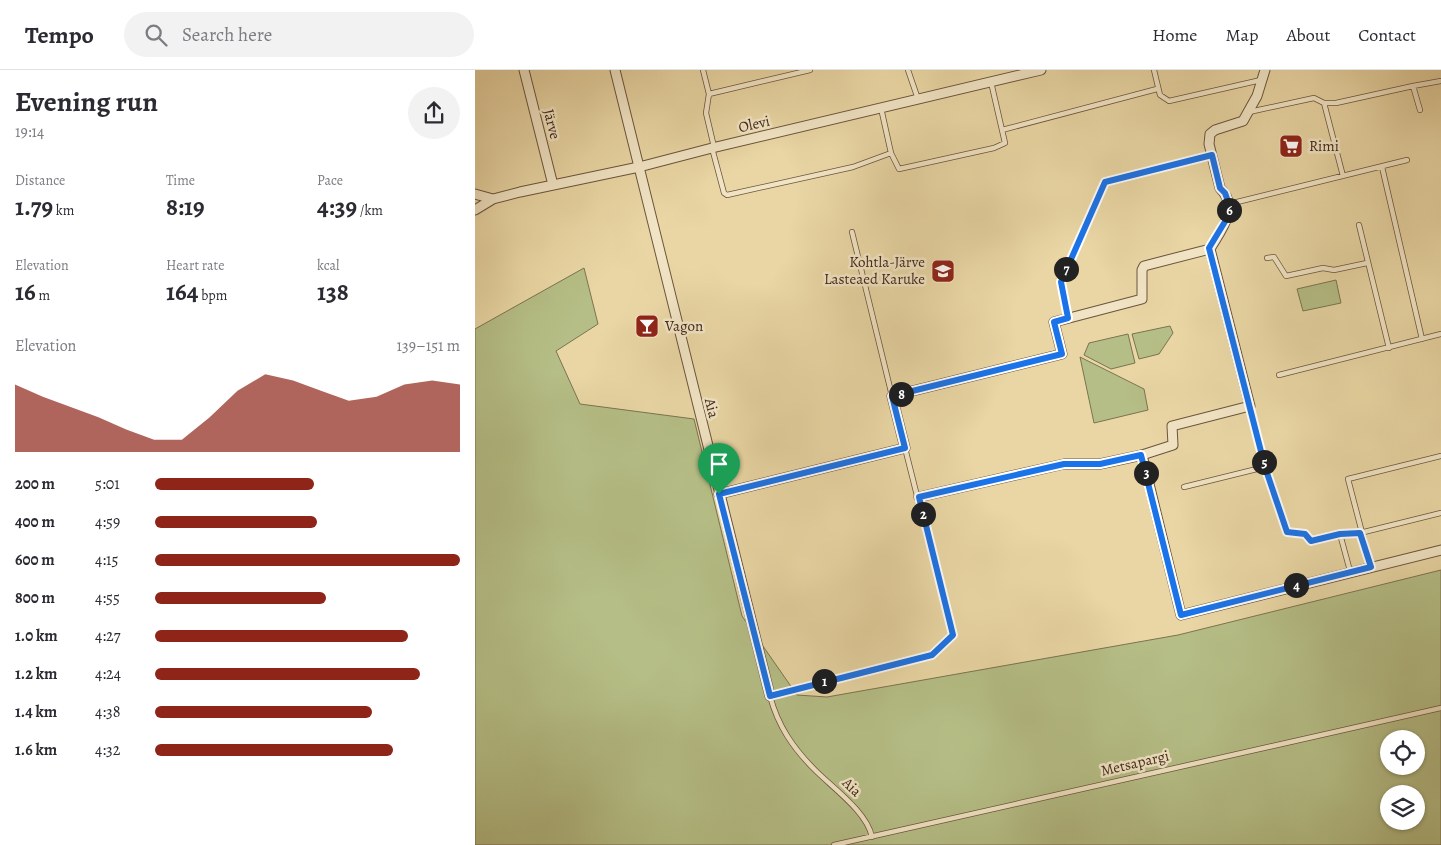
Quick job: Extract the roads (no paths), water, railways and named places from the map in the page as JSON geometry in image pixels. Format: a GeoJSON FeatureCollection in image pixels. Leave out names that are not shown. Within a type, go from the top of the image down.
{"type":"FeatureCollection","features":[{"type":"Feature","properties":{"kind":"street","name":"Järve"},"geometry":{"type":"LineString","coordinates":[[524,70],[553,185]]}},
{"type":"Feature","properties":{"kind":"street","name":"Aia"},"geometry":{"type":"LineString","coordinates":[[615,70],[770,696]]}},
{"type":"Feature","properties":{"kind":"street","name":"Olevi"},"geometry":{"type":"LineString","coordinates":[[475,210],[493,199],[639,167],[713,147],[1041,70]]}},
{"type":"Feature","properties":{"kind":"street"},"geometry":{"type":"LineString","coordinates":[[719,494],[905,448],[892,396],[1062,354],[1054,322],[1142,299],[1141,270],[1144,266],[1209,248],[1227,222],[1229,215],[1229,204],[1225,193],[1220,188],[1209,144],[1210,134],[1243,121],[1249,112],[1265,70]]}},
{"type":"Feature","properties":{"kind":"street"},"geometry":{"type":"LineString","coordinates":[[475,194],[493,199]]}},
{"type":"Feature","properties":{"kind":"street"},"geometry":{"type":"LineString","coordinates":[[919,497],[1064,464],[1100,464],[1141,455],[1173,445],[1172,426],[1250,406],[1209,248]]}},
{"type":"Feature","properties":{"kind":"street"},"geometry":{"type":"LineString","coordinates":[[1141,455],[1181,615],[1350,571],[1441,550]]}},
{"type":"Feature","properties":{"kind":"lane"},"geometry":{"type":"LineString","coordinates":[[703,70],[709,94],[706,113],[724,193],[727,195],[853,168],[891,153]]}},
{"type":"Feature","properties":{"kind":"lane"},"geometry":{"type":"LineString","coordinates":[[709,94],[810,70]]}},
{"type":"Feature","properties":{"kind":"lane"},"geometry":{"type":"LineString","coordinates":[[908,70],[918,99]]}},
{"type":"Feature","properties":{"kind":"lane"},"geometry":{"type":"LineString","coordinates":[[1154,70],[1160,96],[1169,100],[1262,80]]}},
{"type":"Feature","properties":{"kind":"lane"},"geometry":{"type":"LineString","coordinates":[[1249,112],[1314,98],[1324,103],[1336,103],[1441,80]]}},
{"type":"Feature","properties":{"kind":"lane"},"geometry":{"type":"LineString","coordinates":[[881,108],[891,153],[899,169],[994,148],[1005,143],[991,82]]}},
{"type":"Feature","properties":{"kind":"lane"},"geometry":{"type":"LineString","coordinates":[[1413,86],[1421,110]]}},
{"type":"Feature","properties":{"kind":"lane"},"geometry":{"type":"LineString","coordinates":[[1002,130],[1157,88]]}},
{"type":"Feature","properties":{"kind":"lane"},"geometry":{"type":"LineString","coordinates":[[1324,103],[1343,176]]}},
{"type":"Feature","properties":{"kind":"lane"},"geometry":{"type":"LineString","coordinates":[[1068,318],[1061,282],[1105,182],[1212,155]]}},
{"type":"Feature","properties":{"kind":"lane"},"geometry":{"type":"LineString","coordinates":[[1229,204],[1407,160]]}},
{"type":"Feature","properties":{"kind":"lane"},"geometry":{"type":"LineString","coordinates":[[1382,167],[1422,339]]}},
{"type":"Feature","properties":{"kind":"lane"},"geometry":{"type":"LineString","coordinates":[[1359,225],[1389,348]]}},
{"type":"Feature","properties":{"kind":"lane"},"geometry":{"type":"LineString","coordinates":[[852,232],[892,396]]}},
{"type":"Feature","properties":{"kind":"lane"},"geometry":{"type":"LineString","coordinates":[[1267,258],[1274,257],[1286,276],[1323,268],[1334,270],[1367,263]]}},
{"type":"Feature","properties":{"kind":"lane"},"geometry":{"type":"LineString","coordinates":[[1279,375],[1441,334]]}},
{"type":"Feature","properties":{"kind":"lane"},"geometry":{"type":"LineString","coordinates":[[1250,406],[1265,467],[1287,532],[1305,534],[1311,541],[1340,534],[1360,533],[1441,513]]}},
{"type":"Feature","properties":{"kind":"lane"},"geometry":{"type":"LineString","coordinates":[[770,696],[932,655],[953,635],[905,448]]}},
{"type":"Feature","properties":{"kind":"lane"},"geometry":{"type":"LineString","coordinates":[[1371,567],[1360,533],[1348,479],[1441,456]]}},
{"type":"Feature","properties":{"kind":"lane"},"geometry":{"type":"LineString","coordinates":[[1184,487],[1265,467]]}},
{"type":"Feature","properties":{"kind":"lane"},"geometry":{"type":"LineString","coordinates":[[1340,534],[1350,571]]}},
{"type":"Feature","properties":{"kind":"lane","name":"Aia"},"geometry":{"type":"LineString","coordinates":[[770,696],[776,716],[785,734],[815,770],[867,822],[872,837]]}},
{"type":"Feature","properties":{"kind":"lane","name":"Metsapargi"},"geometry":{"type":"LineString","coordinates":[[834,845],[1441,708]]}},
{"type":"Feature","properties":{"kind":"place","name":"Rimi"},"geometry":{"type":"Point","coordinates":[1291,146]}},
{"type":"Feature","properties":{"kind":"place","name":"Kohtla-Järve Lasteaed Karuke"},"geometry":{"type":"Point","coordinates":[943,271]}},
{"type":"Feature","properties":{"kind":"place","name":"Vagon"},"geometry":{"type":"Point","coordinates":[647,326]}}]}
